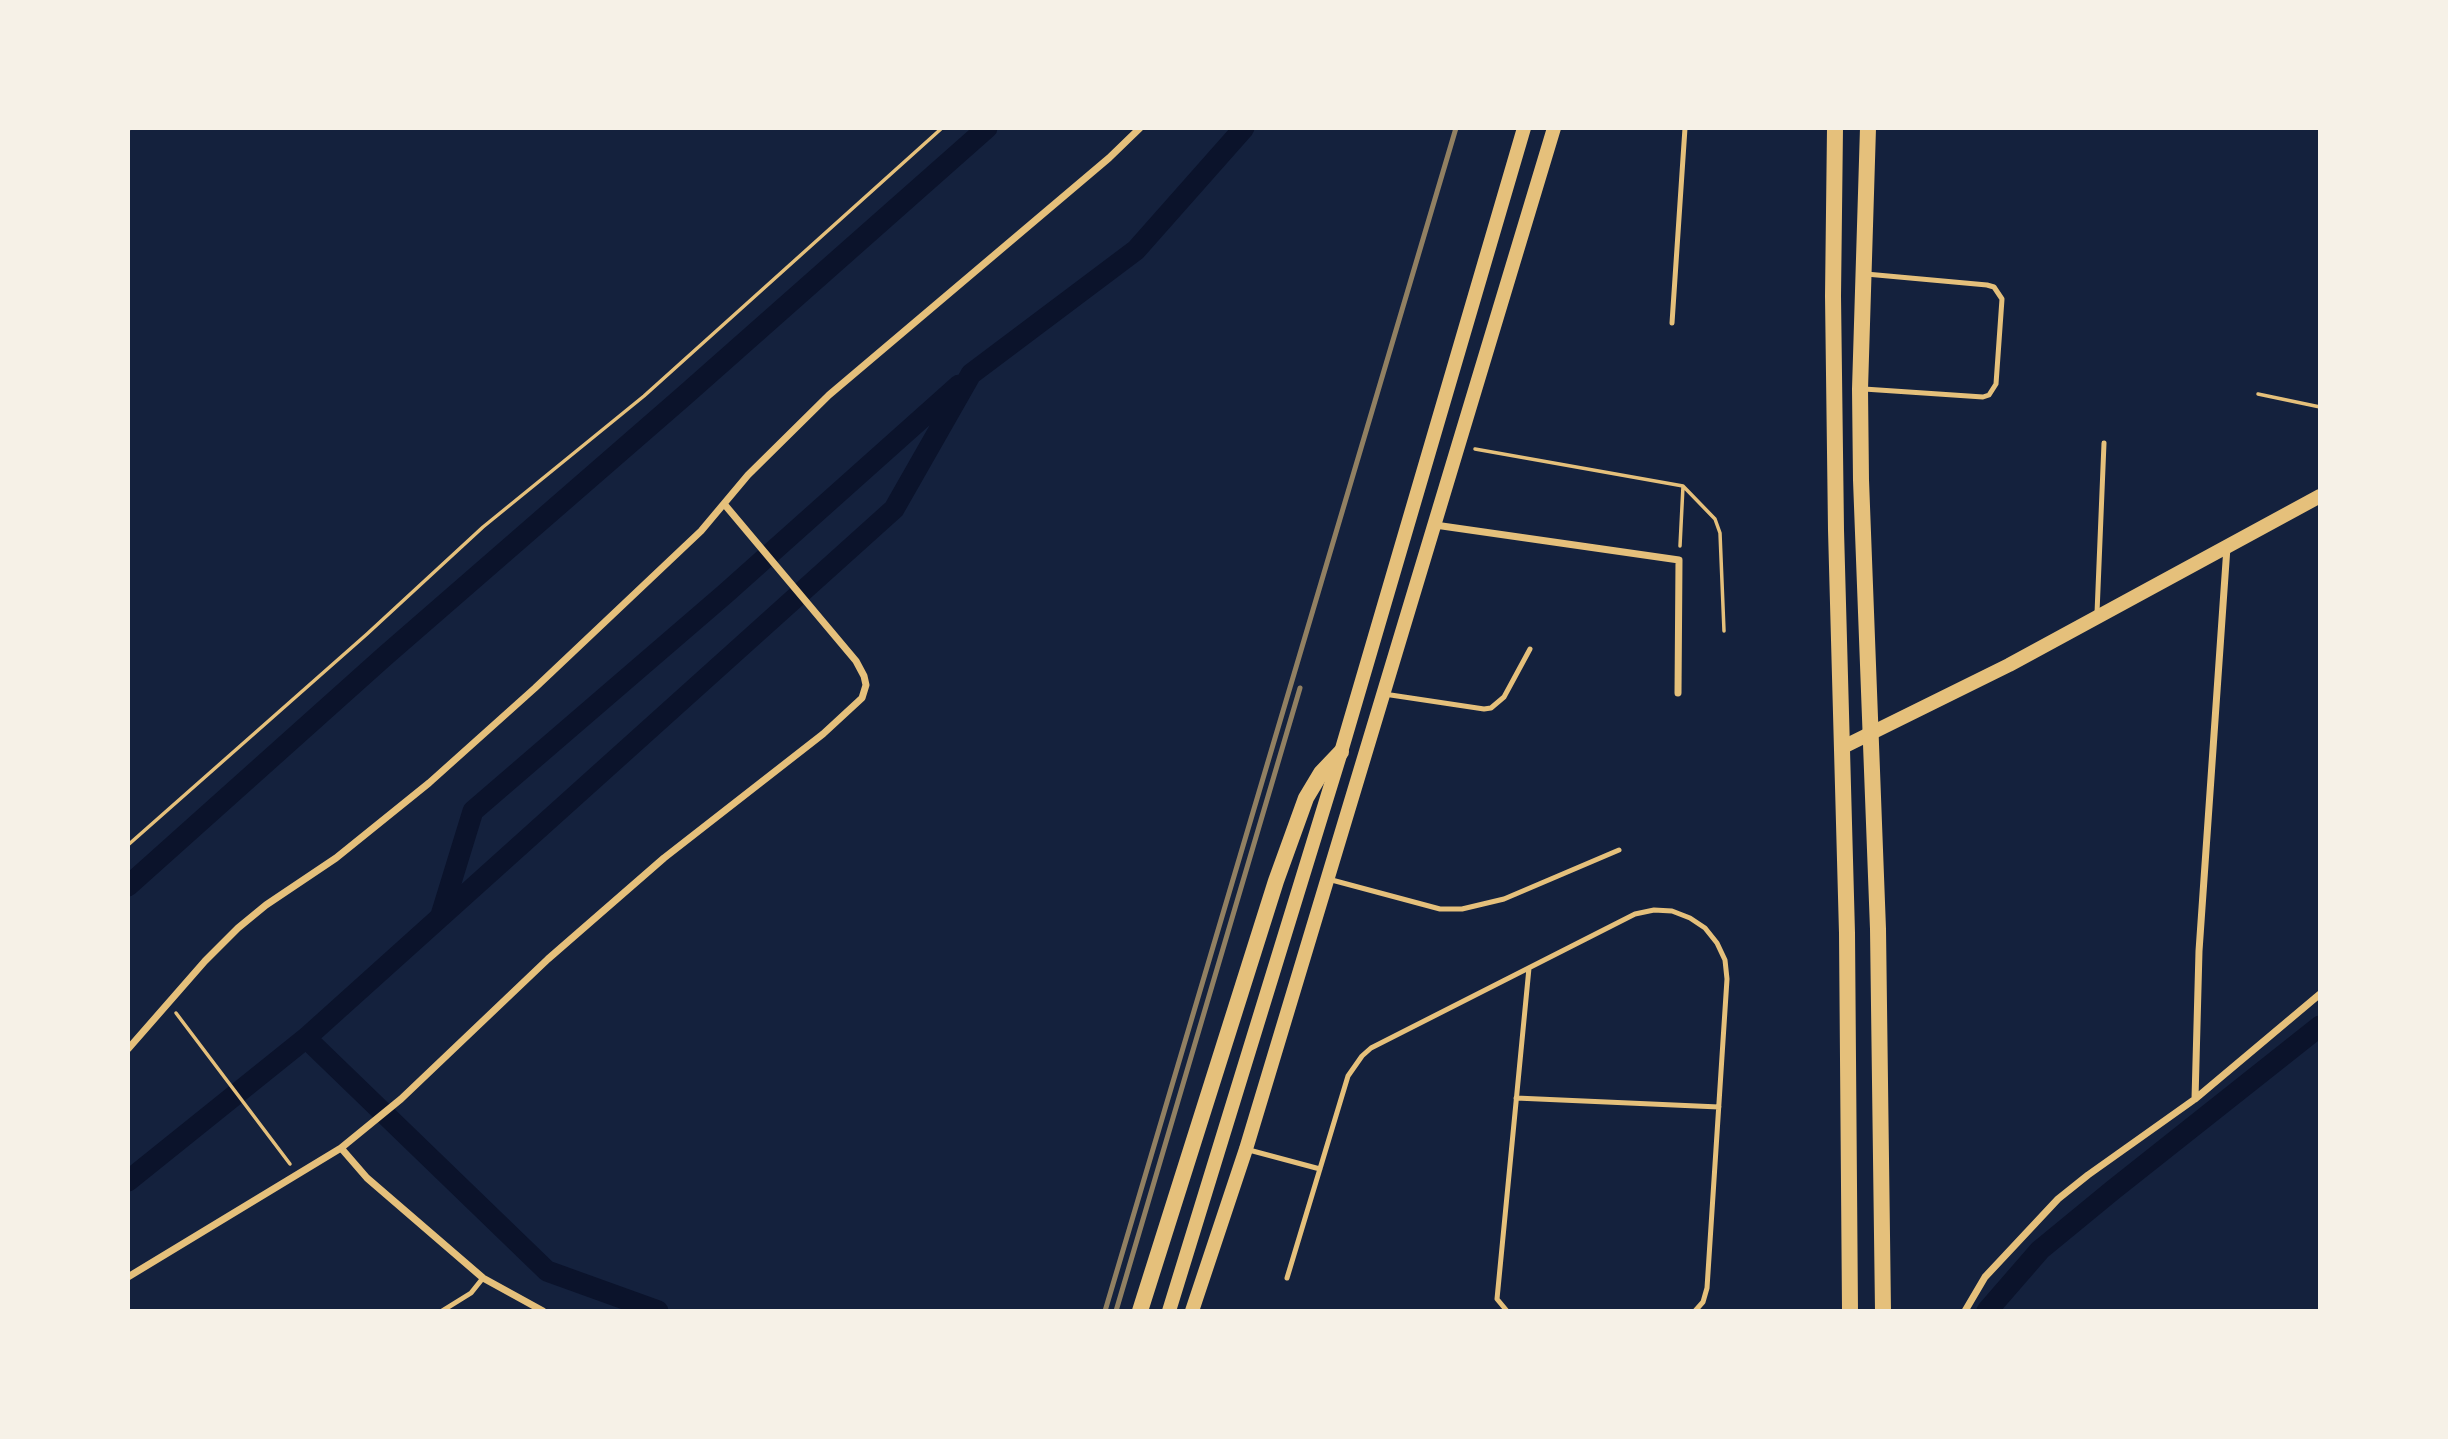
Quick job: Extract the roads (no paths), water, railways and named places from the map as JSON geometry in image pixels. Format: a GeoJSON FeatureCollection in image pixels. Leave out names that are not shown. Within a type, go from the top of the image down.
{"type":"FeatureCollection","features":[{"type":"Feature","properties":{"kind":"main road"},"geometry":{"type":"LineString","coordinates":[[1168,1311],[1341,752],[1524,128]]}},
{"type":"Feature","properties":{"kind":"main road"},"geometry":{"type":"LineString","coordinates":[[1192,1311],[1246,1149],[1554,128]]}},
{"type":"Feature","properties":{"kind":"main road"},"geometry":{"type":"LineString","coordinates":[[1835,128],[1833,337],[1847,933],[1850,1311]]}},
{"type":"Feature","properties":{"kind":"main road"},"geometry":{"type":"LineString","coordinates":[[1868,128],[1860,389],[1861,480],[1878,929],[1883,1311]]}},
{"type":"Feature","properties":{"kind":"main road"},"geometry":{"type":"LineString","coordinates":[[1841,748],[2009,665],[2320,496]]}},
{"type":"Feature","properties":{"kind":"main road"},"geometry":{"type":"LineString","coordinates":[[1140,1311],[1276,881],[1306,798],[1321,773],[1341,752]]}},
{"type":"Feature","properties":{"kind":"street"},"geometry":{"type":"LineString","coordinates":[[128,1049],[205,961],[250,917],[336,858],[395,812],[507,713],[701,531],[748,475],[829,395],[1109,158],[1140,128]]}},
{"type":"Feature","properties":{"kind":"street"},"geometry":{"type":"LineString","coordinates":[[128,1277],[341,1148],[401,1099],[548,959],[663,858],[824,734],[862,698],[866,685],[856,661],[724,505]]}},
{"type":"Feature","properties":{"kind":"street"},"geometry":{"type":"LineString","coordinates":[[1435,525],[1679,560],[1678,693]]}},
{"type":"Feature","properties":{"kind":"street"},"geometry":{"type":"LineString","coordinates":[[2195,1098],[2199,951],[2227,546]]}},
{"type":"Feature","properties":{"kind":"street"},"geometry":{"type":"LineString","coordinates":[[1965,1311],[1985,1277],[2059,1199],[2195,1098],[2320,994]]}},
{"type":"Feature","properties":{"kind":"street"},"geometry":{"type":"LineString","coordinates":[[341,1148],[368,1178],[483,1278],[543,1311]]}},
{"type":"Feature","properties":{"kind":"lane"},"geometry":{"type":"LineString","coordinates":[[1672,323],[1685,128]]}},
{"type":"Feature","properties":{"kind":"lane"},"geometry":{"type":"LineString","coordinates":[[1860,389],[1983,397],[1989,395],[1996,384],[2002,299],[1994,287],[1987,285],[1863,273]]}},
{"type":"Feature","properties":{"kind":"lane"},"geometry":{"type":"LineString","coordinates":[[2096,616],[2104,443]]}},
{"type":"Feature","properties":{"kind":"lane"},"geometry":{"type":"LineString","coordinates":[[1384,694],[1491,708],[1504,697],[1530,649]]}},
{"type":"Feature","properties":{"kind":"lane"},"geometry":{"type":"LineString","coordinates":[[1328,879],[1440,909],[1462,909],[1503,899],[1619,850]]}},
{"type":"Feature","properties":{"kind":"lane"},"geometry":{"type":"LineString","coordinates":[[1287,1278],[1348,1076],[1362,1056],[1371,1048],[1635,914],[1654,910],[1672,911],[1705,928],[1717,943],[1725,960],[1727,979],[1707,1288],[1703,1302],[1695,1311]]}},
{"type":"Feature","properties":{"kind":"lane"},"geometry":{"type":"LineString","coordinates":[[1507,1311],[1497,1299],[1529,968]]}},
{"type":"Feature","properties":{"kind":"lane"},"geometry":{"type":"LineString","coordinates":[[1516,1098],[1719,1107]]}},
{"type":"Feature","properties":{"kind":"lane"},"geometry":{"type":"LineString","coordinates":[[1246,1149],[1320,1169]]}},
{"type":"Feature","properties":{"kind":"lane"},"geometry":{"type":"LineString","coordinates":[[442,1311],[471,1293],[483,1278]]}},
{"type":"Feature","properties":{"kind":"waterway"},"geometry":{"type":"LineString","coordinates":[[128,886],[385,656],[987,128]]}},
{"type":"Feature","properties":{"kind":"waterway"},"geometry":{"type":"LineString","coordinates":[[128,1181],[306,1038],[894,509],[971,374],[1136,250],[1244,128]]}},
{"type":"Feature","properties":{"kind":"waterway"},"geometry":{"type":"LineString","coordinates":[[441,915],[473,811],[725,594],[959,385]]}},
{"type":"Feature","properties":{"kind":"waterway"},"geometry":{"type":"LineString","coordinates":[[1987,1311],[2040,1250],[2320,1026]]}},
{"type":"Feature","properties":{"kind":"waterway"},"geometry":{"type":"LineString","coordinates":[[306,1038],[547,1271],[658,1311]]}},
{"type":"Feature","properties":{"kind":"railway"},"geometry":{"type":"LineString","coordinates":[[1105,1311],[1456,128]]}},
{"type":"Feature","properties":{"kind":"railway"},"geometry":{"type":"LineString","coordinates":[[1116,1311],[1300,688]]}}]}
